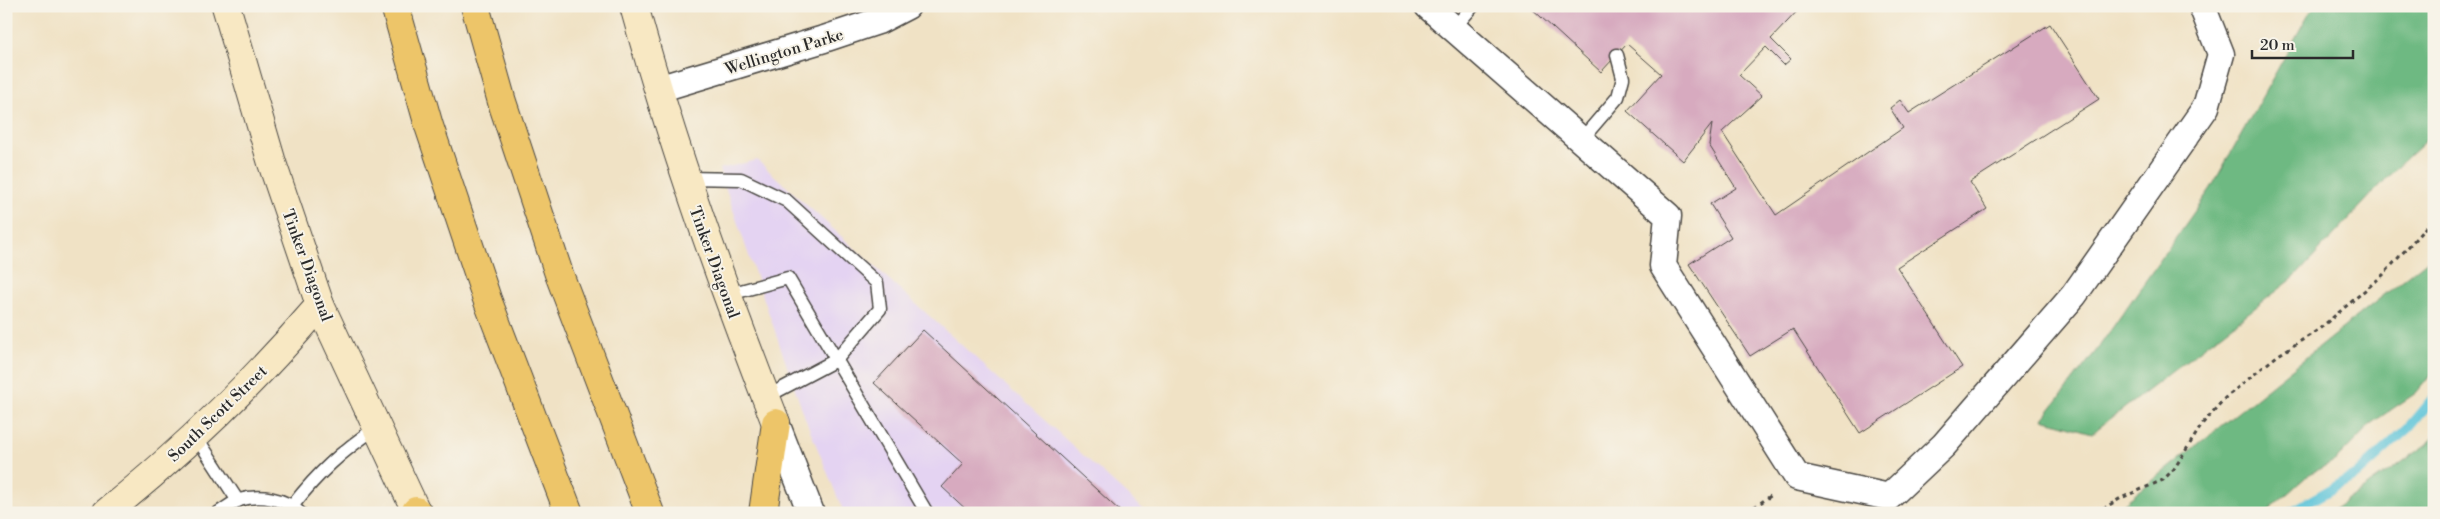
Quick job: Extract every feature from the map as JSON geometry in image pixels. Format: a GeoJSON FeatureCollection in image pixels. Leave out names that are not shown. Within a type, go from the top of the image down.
{"type":"FeatureCollection","features":[{"type":"Feature","properties":{"kind":"highway"},"geometry":{"type":"LineString","coordinates":[[395,6],[429,126],[484,290],[569,513]]}},
{"type":"Feature","properties":{"kind":"highway"},"geometry":{"type":"LineString","coordinates":[[475,6],[502,102],[559,274],[650,513]]}},
{"type":"Feature","properties":{"kind":"highway"},"geometry":{"type":"LineString","coordinates":[[763,513],[776,423]]}},
{"type":"Feature","properties":{"kind":"street","name":"Tinker Diagonal"},"geometry":{"type":"LineString","coordinates":[[226,6],[272,163],[320,305],[416,512]]}},
{"type":"Feature","properties":{"kind":"street","name":"Tinker Diagonal"},"geometry":{"type":"LineString","coordinates":[[634,6],[686,178],[726,295],[811,513]]}},
{"type":"Feature","properties":{"kind":"street","name":"Wellington Parke"},"geometry":{"type":"LineString","coordinates":[[658,89],[824,39],[878,21],[907,6]]}},
{"type":"Feature","properties":{"kind":"street"},"geometry":{"type":"LineString","coordinates":[[1428,6],[1668,216],[1662,266],[1797,477],[1889,497],[1944,445],[2074,295],[2206,108],[2221,54],[2202,6]]}},
{"type":"Feature","properties":{"kind":"street","name":"South Scott Street"},"geometry":{"type":"LineString","coordinates":[[106,513],[157,472],[244,388],[320,305]]}},
{"type":"Feature","properties":{"kind":"lane"},"geometry":{"type":"LineString","coordinates":[[1454,28],[1473,6]]}},
{"type":"Feature","properties":{"kind":"lane"},"geometry":{"type":"LineString","coordinates":[[1582,139],[1618,97],[1623,78],[1617,55]]}},
{"type":"Feature","properties":{"kind":"lane"},"geometry":{"type":"LineString","coordinates":[[686,178],[741,178],[786,201],[877,283],[880,309],[836,360],[766,397]]}},
{"type":"Feature","properties":{"kind":"lane"},"geometry":{"type":"LineString","coordinates":[[726,295],[788,278],[927,513]]}},
{"type":"Feature","properties":{"kind":"lane"},"geometry":{"type":"LineString","coordinates":[[218,513],[238,500],[264,497],[296,509],[317,475],[349,446],[376,428]]}},
{"type":"Feature","properties":{"kind":"lane"},"geometry":{"type":"LineString","coordinates":[[195,435],[238,500]]}},
{"type":"Feature","properties":{"kind":"path"},"geometry":{"type":"LineString","coordinates":[[2096,513],[2121,498],[2163,480],[2174,469],[2203,423],[2224,398],[2277,356],[2318,330],[2383,275],[2434,218]]}},
{"type":"Feature","properties":{"kind":"shaded area"},"geometry":{"type":"Polygon","coordinates":[[[757,160],[1147,513],[844,513],[805,418],[719,169],[757,160]]]}},
{"type":"Feature","properties":{"kind":"green space"},"geometry":{"type":"Polygon","coordinates":[[[2315,6],[2434,6],[2434,133],[2398,166],[2295,277],[2092,433],[2043,419],[2096,351],[2211,188],[2308,15],[2315,6]]]}},
{"type":"Feature","properties":{"kind":"green space"},"geometry":{"type":"Polygon","coordinates":[[[2434,255],[2434,371],[2416,393],[2373,422],[2336,460],[2308,475],[2266,513],[2112,513],[2434,255]]]}},
{"type":"Feature","properties":{"kind":"green space"},"geometry":{"type":"Polygon","coordinates":[[[2434,435],[2434,504],[2424,513],[2329,513],[2428,444],[2434,435]]]}},
{"type":"Feature","properties":{"kind":"building"},"geometry":{"type":"Polygon","coordinates":[[[1529,6],[1802,6],[1771,39],[1791,59],[1784,65],[1766,47],[1739,75],[1762,96],[1722,132],[1776,215],[1903,128],[1890,108],[1900,100],[1909,113],[2050,24],[2099,99],[1970,182],[1987,209],[1897,267],[1962,367],[1860,433],[1793,329],[1750,356],[1689,264],[1731,237],[1710,204],[1736,188],[1709,145],[1712,124],[1683,161],[1627,111],[1661,74],[1627,44],[1601,72],[1529,6]]]}},
{"type":"Feature","properties":{"kind":"building"},"geometry":{"type":"Polygon","coordinates":[[[923,330],[1122,513],[970,513],[942,487],[963,464],[874,383],[923,330]]]}},
{"type":"Feature","properties":{"kind":"waterway"},"geometry":{"type":"LineString","coordinates":[[2289,513],[2356,475],[2408,428],[2434,397]]}}]}
